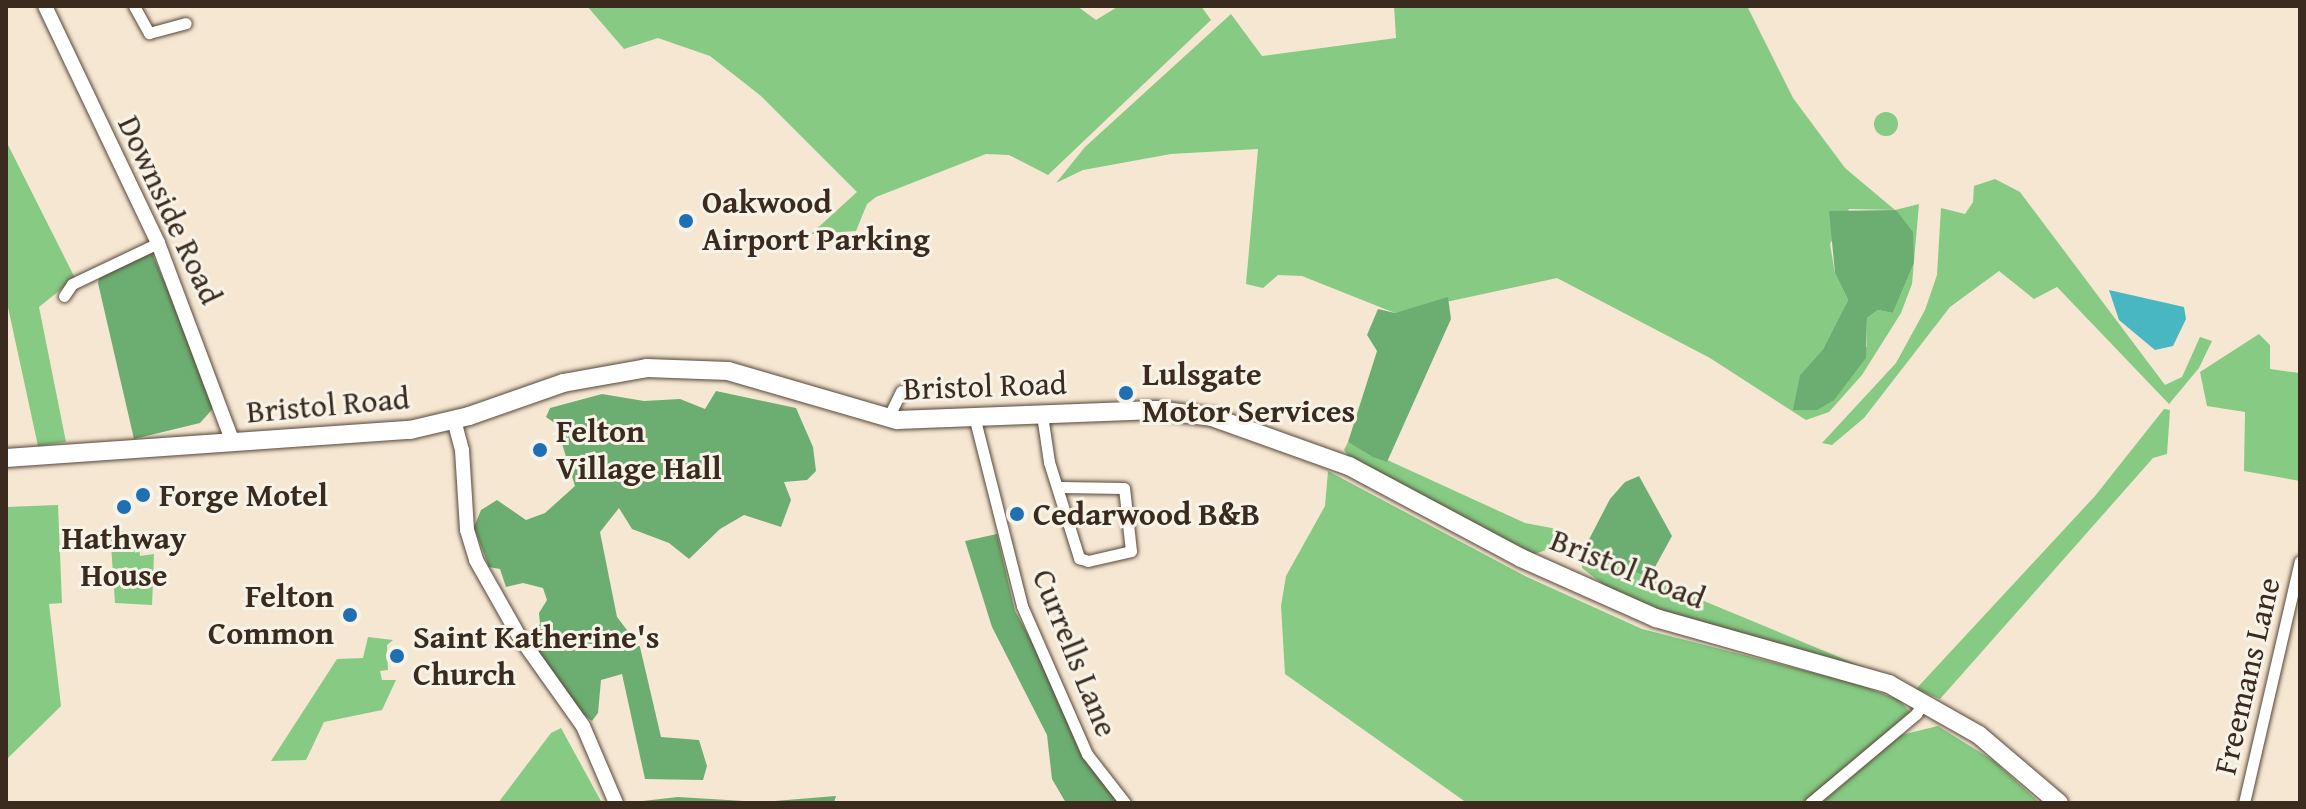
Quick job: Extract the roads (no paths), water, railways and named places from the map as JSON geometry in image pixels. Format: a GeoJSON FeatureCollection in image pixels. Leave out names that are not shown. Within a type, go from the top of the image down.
{"type":"FeatureCollection","features":[{"type":"Feature","properties":{"kind":"highway","name":"Bristol Road"},"geometry":{"type":"LineString","coordinates":[[6,458],[399,431],[454,420],[563,383],[647,368],[690,366],[728,371],[888,418],[975,420],[1156,410],[1242,424],[1359,470],[1521,558],[1617,603],[1695,630],[1866,677],[1924,701],[1979,735],[2059,803]]}},
{"type":"Feature","properties":{"kind":"street","name":"Downside Road"},"geometry":{"type":"LineString","coordinates":[[45,6],[158,243],[233,443]]}},
{"type":"Feature","properties":{"kind":"street"},"geometry":{"type":"LineString","coordinates":[[134,6],[149,33],[186,23]]}},
{"type":"Feature","properties":{"kind":"street"},"geometry":{"type":"LineString","coordinates":[[64,296],[72,284],[158,243]]}},
{"type":"Feature","properties":{"kind":"street"},"geometry":{"type":"LineString","coordinates":[[888,418],[901,391]]}},
{"type":"Feature","properties":{"kind":"street"},"geometry":{"type":"LineString","coordinates":[[1042,415],[1049,462],[1060,487],[1079,558],[1088,561],[1131,551],[1124,488],[1060,487]]}},
{"type":"Feature","properties":{"kind":"street"},"geometry":{"type":"LineString","coordinates":[[454,420],[462,457],[467,530],[486,581],[583,726],[616,803]]}},
{"type":"Feature","properties":{"kind":"street","name":"Currells Lane"},"geometry":{"type":"LineString","coordinates":[[975,420],[1022,606],[1087,754],[1125,803]]}},
{"type":"Feature","properties":{"kind":"street","name":"Freemans Lane"},"geometry":{"type":"LineString","coordinates":[[2244,803],[2300,561]]}},
{"type":"Feature","properties":{"kind":"street"},"geometry":{"type":"LineString","coordinates":[[1810,803],[1916,714],[1924,701]]}},
{"type":"Feature","properties":{"kind":"water"},"geometry":{"type":"Polygon","coordinates":[[[2109,290],[2184,307],[2186,319],[2173,346],[2155,350],[2119,320],[2109,290]]]}},
{"type":"Feature","properties":{"kind":"place","name":"Oakwood Airport Parking"},"geometry":{"type":"Point","coordinates":[686,221]}},
{"type":"Feature","properties":{"kind":"place","name":"Lulsgate Motor Services"},"geometry":{"type":"Point","coordinates":[1126,393]}},
{"type":"Feature","properties":{"kind":"place","name":"Felton Village Hall"},"geometry":{"type":"Point","coordinates":[540,450]}},
{"type":"Feature","properties":{"kind":"place","name":"Forge Motel"},"geometry":{"type":"Point","coordinates":[143,495]}},
{"type":"Feature","properties":{"kind":"place","name":"Hathway House"},"geometry":{"type":"Point","coordinates":[124,507]}},
{"type":"Feature","properties":{"kind":"place","name":"Cedarwood B&B"},"geometry":{"type":"Point","coordinates":[1017,514]}},
{"type":"Feature","properties":{"kind":"place","name":"Felton Common"},"geometry":{"type":"Point","coordinates":[350,615]}},
{"type":"Feature","properties":{"kind":"place","name":"Saint Katherine's Church"},"geometry":{"type":"Point","coordinates":[397,656]}}]}
